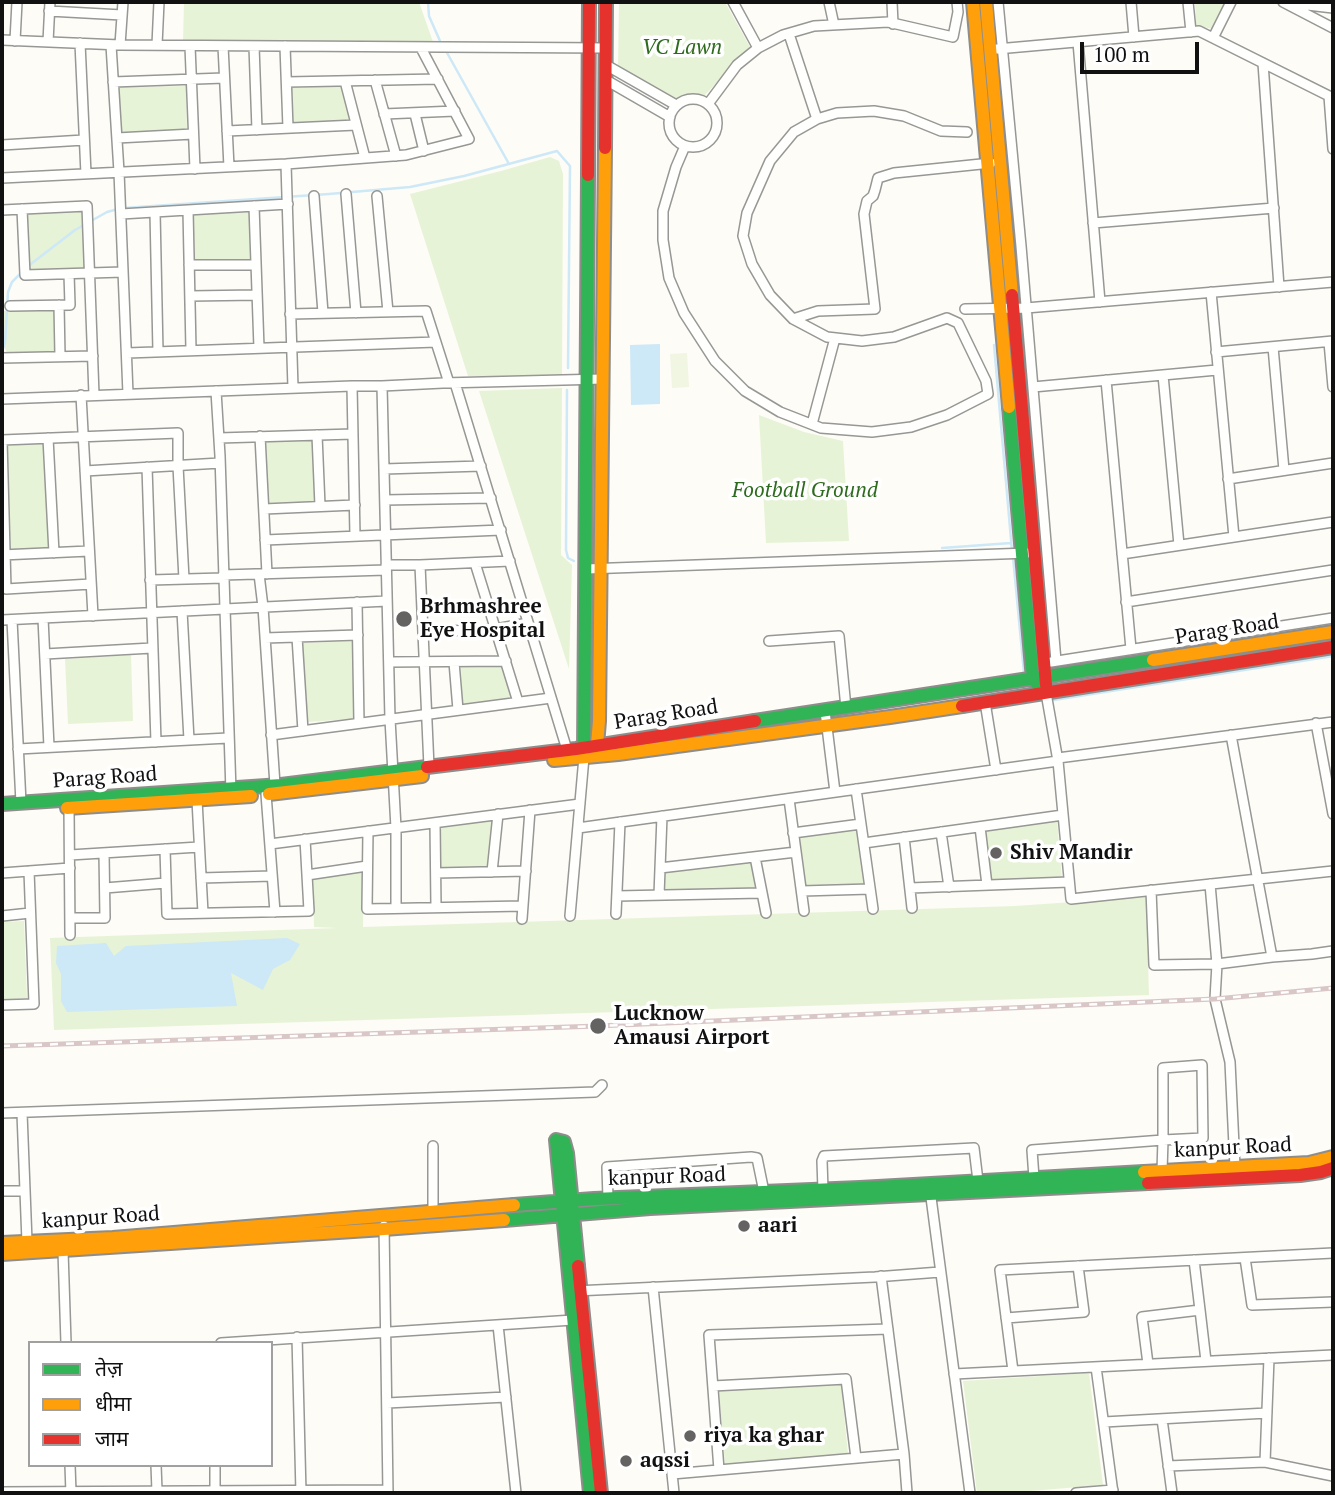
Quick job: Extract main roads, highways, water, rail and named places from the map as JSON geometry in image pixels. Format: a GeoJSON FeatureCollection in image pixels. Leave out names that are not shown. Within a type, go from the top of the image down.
{"type":"FeatureCollection","features":[{"type":"Feature","properties":{"kind":"water"},"geometry":{"type":"Polygon","coordinates":[[[660,344],[660,404],[631,405],[630,345],[660,344]]]}},
{"type":"Feature","properties":{"kind":"water"},"geometry":{"type":"Polygon","coordinates":[[[287,938],[300,944],[290,960],[273,969],[263,990],[231,973],[237,1006],[67,1012],[61,1001],[61,974],[56,963],[57,946],[106,943],[114,956],[126,946],[287,938]]]}},
{"type":"Feature","properties":{"kind":"waterway"},"geometry":{"type":"LineString","coordinates":[[428,2],[429,16],[440,41]]}},
{"type":"Feature","properties":{"kind":"waterway"},"geometry":{"type":"LineString","coordinates":[[446,51],[509,164]]}},
{"type":"Feature","properties":{"kind":"waterway"},"geometry":{"type":"LineString","coordinates":[[124,208],[410,187],[464,176],[557,151],[570,166],[568,368]]}},
{"type":"Feature","properties":{"kind":"waterway"},"geometry":{"type":"LineString","coordinates":[[27,267],[75,230],[107,212],[118,209]]}},
{"type":"Feature","properties":{"kind":"waterway"},"geometry":{"type":"LineString","coordinates":[[2,351],[5,343],[8,292],[12,282],[22,272]]}},
{"type":"Feature","properties":{"kind":"waterway"},"geometry":{"type":"LineString","coordinates":[[994,345],[1012,551]]}},
{"type":"Feature","properties":{"kind":"waterway"},"geometry":{"type":"LineString","coordinates":[[567,390],[566,550],[568,558],[574,561]]}},
{"type":"Feature","properties":{"kind":"waterway"},"geometry":{"type":"LineString","coordinates":[[942,548],[1011,543]]}},
{"type":"Feature","properties":{"kind":"waterway"},"geometry":{"type":"LineString","coordinates":[[1013,557],[1024,673]]}},
{"type":"Feature","properties":{"kind":"waterway"},"geometry":{"type":"LineString","coordinates":[[1054,700],[1333,656]]}},
{"type":"Feature","properties":{"kind":"railway"},"geometry":{"type":"LineString","coordinates":[[2,1046],[598,1026],[1215,999],[1333,988]]}},
{"type":"Feature","properties":{"kind":"place","name":"Brhmashree Eye Hospital"},"geometry":{"type":"Point","coordinates":[404,619]}},
{"type":"Feature","properties":{"kind":"place","name":"Shiv Mandir"},"geometry":{"type":"Point","coordinates":[996,853]}},
{"type":"Feature","properties":{"kind":"place","name":"Lucknow Amausi Airport"},"geometry":{"type":"Point","coordinates":[598,1026]}},
{"type":"Feature","properties":{"kind":"place","name":"aari"},"geometry":{"type":"Point","coordinates":[744,1226]}},
{"type":"Feature","properties":{"kind":"place","name":"riya ka ghar"},"geometry":{"type":"Point","coordinates":[690,1436]}},
{"type":"Feature","properties":{"kind":"place","name":"aqssi"},"geometry":{"type":"Point","coordinates":[626,1461]}},
{"type":"Feature","properties":{"kind":"park label","name":"VC Lawn"},"geometry":{"type":"Point","coordinates":[682,48]}},
{"type":"Feature","properties":{"kind":"park label","name":"Football Ground"},"geometry":{"type":"Point","coordinates":[805,491]}}]}
